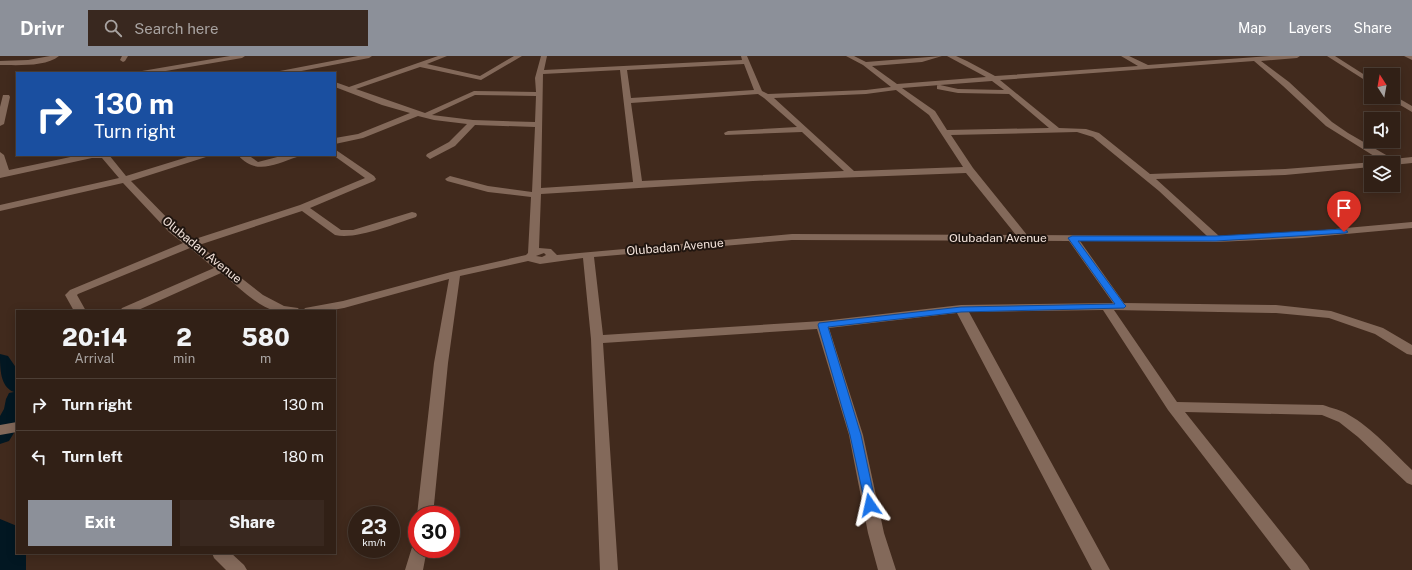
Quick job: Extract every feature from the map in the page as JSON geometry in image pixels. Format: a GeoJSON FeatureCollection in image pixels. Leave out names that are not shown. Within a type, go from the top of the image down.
{"type":"FeatureCollection","features":[{"type":"Feature","properties":{"kind":"street"},"geometry":{"type":"LineString","coordinates":[[0,63],[30,64],[56,56]]}},
{"type":"Feature","properties":{"kind":"street"},"geometry":{"type":"LineString","coordinates":[[148,72],[242,56]]}},
{"type":"Feature","properties":{"kind":"street"},"geometry":{"type":"LineString","coordinates":[[285,72],[369,56]]}},
{"type":"Feature","properties":{"kind":"street"},"geometry":{"type":"LineString","coordinates":[[350,89],[444,56]]}},
{"type":"Feature","properties":{"kind":"street"},"geometry":{"type":"LineString","coordinates":[[421,65],[481,78],[519,56]]}},
{"type":"Feature","properties":{"kind":"street"},"geometry":{"type":"LineString","coordinates":[[314,310],[344,304],[531,255],[535,236],[540,94],[539,78],[544,56]]}},
{"type":"Feature","properties":{"kind":"street"},"geometry":{"type":"LineString","coordinates":[[849,56],[865,64],[929,110],[969,170],[1024,238]]}},
{"type":"Feature","properties":{"kind":"street"},"geometry":{"type":"LineString","coordinates":[[865,64],[922,60],[939,56]]}},
{"type":"Feature","properties":{"kind":"street"},"geometry":{"type":"LineString","coordinates":[[950,56],[975,67],[1010,92],[1056,130]]}},
{"type":"Feature","properties":{"kind":"street"},"geometry":{"type":"LineString","coordinates":[[1124,56],[1148,67]]}},
{"type":"Feature","properties":{"kind":"street"},"geometry":{"type":"LineString","coordinates":[[627,101],[763,94],[866,92],[896,87],[930,84],[1297,56]]}},
{"type":"Feature","properties":{"kind":"street"},"geometry":{"type":"LineString","coordinates":[[1330,56],[1364,78]]}},
{"type":"Feature","properties":{"kind":"street"},"geometry":{"type":"LineString","coordinates":[[1407,56],[1412,58]]}},
{"type":"Feature","properties":{"kind":"street"},"geometry":{"type":"LineString","coordinates":[[541,72],[746,59],[763,94],[804,129],[852,174]]}},
{"type":"Feature","properties":{"kind":"street"},"geometry":{"type":"LineString","coordinates":[[1255,59],[1286,84],[1329,124],[1377,156]]}},
{"type":"Feature","properties":{"kind":"street"},"geometry":{"type":"LineString","coordinates":[[622,67],[638,184]]}},
{"type":"Feature","properties":{"kind":"street"},"geometry":{"type":"LineString","coordinates":[[306,68],[314,72]]}},
{"type":"Feature","properties":{"kind":"street"},"geometry":{"type":"LineString","coordinates":[[336,84],[439,119],[538,125]]}},
{"type":"Feature","properties":{"kind":"street"},"geometry":{"type":"LineString","coordinates":[[930,84],[958,91],[1010,92]]}},
{"type":"Feature","properties":{"kind":"street"},"geometry":{"type":"LineString","coordinates":[[336,141],[360,136],[474,93],[540,94]]}},
{"type":"Feature","properties":{"kind":"street"},"geometry":{"type":"LineString","coordinates":[[0,124],[6,97]]}},
{"type":"Feature","properties":{"kind":"street"},"geometry":{"type":"LineString","coordinates":[[1400,101],[1412,110]]}},
{"type":"Feature","properties":{"kind":"street"},"geometry":{"type":"LineString","coordinates":[[430,156],[452,144],[473,122]]}},
{"type":"Feature","properties":{"kind":"street"},"geometry":{"type":"LineString","coordinates":[[728,133],[804,129]]}},
{"type":"Feature","properties":{"kind":"street"},"geometry":{"type":"LineString","coordinates":[[945,133],[1081,130],[1096,135],[1148,178],[1216,239]]}},
{"type":"Feature","properties":{"kind":"street"},"geometry":{"type":"LineString","coordinates":[[79,310],[71,295],[74,292],[191,244],[303,207],[371,179],[336,153]]}},
{"type":"Feature","properties":{"kind":"street"},"geometry":{"type":"LineString","coordinates":[[0,155],[3,175],[88,156]]}},
{"type":"Feature","properties":{"kind":"street","name":"Olubadan Avenue"},"geometry":{"type":"LineString","coordinates":[[105,156],[124,180],[172,230],[259,297],[273,306],[286,310]]}},
{"type":"Feature","properties":{"kind":"street"},"geometry":{"type":"LineString","coordinates":[[0,208],[124,180],[200,156]]}},
{"type":"Feature","properties":{"kind":"street"},"geometry":{"type":"LineString","coordinates":[[243,156],[256,165],[263,165],[291,156]]}},
{"type":"Feature","properties":{"kind":"street"},"geometry":{"type":"LineString","coordinates":[[1400,162],[1412,160]]}},
{"type":"Feature","properties":{"kind":"street"},"geometry":{"type":"LineString","coordinates":[[1148,178],[1285,172],[1364,165]]}},
{"type":"Feature","properties":{"kind":"street"},"geometry":{"type":"LineString","coordinates":[[450,179],[488,189],[536,193],[638,184],[969,170]]}},
{"type":"Feature","properties":{"kind":"street"},"geometry":{"type":"LineString","coordinates":[[303,207],[339,233],[346,234],[412,215]]}},
{"type":"Feature","properties":{"kind":"street","name":"Olubadan Avenue"},"geometry":{"type":"LineString","coordinates":[[531,255],[540,250],[549,254],[587,255],[792,237],[1216,239],[1302,235],[1411,225]]}},
{"type":"Feature","properties":{"kind":"street"},"geometry":{"type":"LineString","coordinates":[[535,236],[549,254]]}},
{"type":"Feature","properties":{"kind":"street"},"geometry":{"type":"LineString","coordinates":[[1072,238],[1121,306]]}},
{"type":"Feature","properties":{"kind":"street"},"geometry":{"type":"LineString","coordinates":[[587,255],[597,338],[609,570]]}},
{"type":"Feature","properties":{"kind":"street"},"geometry":{"type":"LineString","coordinates":[[128,310],[223,268]]}},
{"type":"Feature","properties":{"kind":"street"},"geometry":{"type":"LineString","coordinates":[[425,506],[441,363],[455,274]]}},
{"type":"Feature","properties":{"kind":"street"},"geometry":{"type":"LineString","coordinates":[[1106,306],[1173,408],[1301,570]]}},
{"type":"Feature","properties":{"kind":"street"},"geometry":{"type":"LineString","coordinates":[[597,338],[822,325],[961,310],[1121,306],[1276,309],[1331,315],[1379,331],[1412,351]]}},
{"type":"Feature","properties":{"kind":"street"},"geometry":{"type":"LineString","coordinates":[[961,310],[1101,570]]}},
{"type":"Feature","properties":{"kind":"street"},"geometry":{"type":"LineString","coordinates":[[822,325],[856,435],[876,533],[887,570]]}},
{"type":"Feature","properties":{"kind":"street"},"geometry":{"type":"LineString","coordinates":[[1173,408],[1322,410],[1344,418],[1363,433],[1412,479]]}},
{"type":"Feature","properties":{"kind":"street"},"geometry":{"type":"LineString","coordinates":[[221,554],[238,570]]}},
{"type":"Feature","properties":{"kind":"street"},"geometry":{"type":"LineString","coordinates":[[414,570],[417,558]]}},
{"type":"Feature","properties":{"kind":"waterway"},"geometry":{"type":"LineString","coordinates":[[0,361],[16,384]]}},
{"type":"Feature","properties":{"kind":"waterway"},"geometry":{"type":"LineString","coordinates":[[0,435],[16,410]]}},
{"type":"Feature","properties":{"kind":"waterway"},"geometry":{"type":"LineString","coordinates":[[0,530],[12,536],[12,570]]}},
{"type":"Feature","properties":{"kind":"route"},"geometry":{"type":"LineString","coordinates":[[870,505],[856,435],[822,325],[961,310],[1121,306],[1072,238],[1216,239],[1344,232]]}}]}
